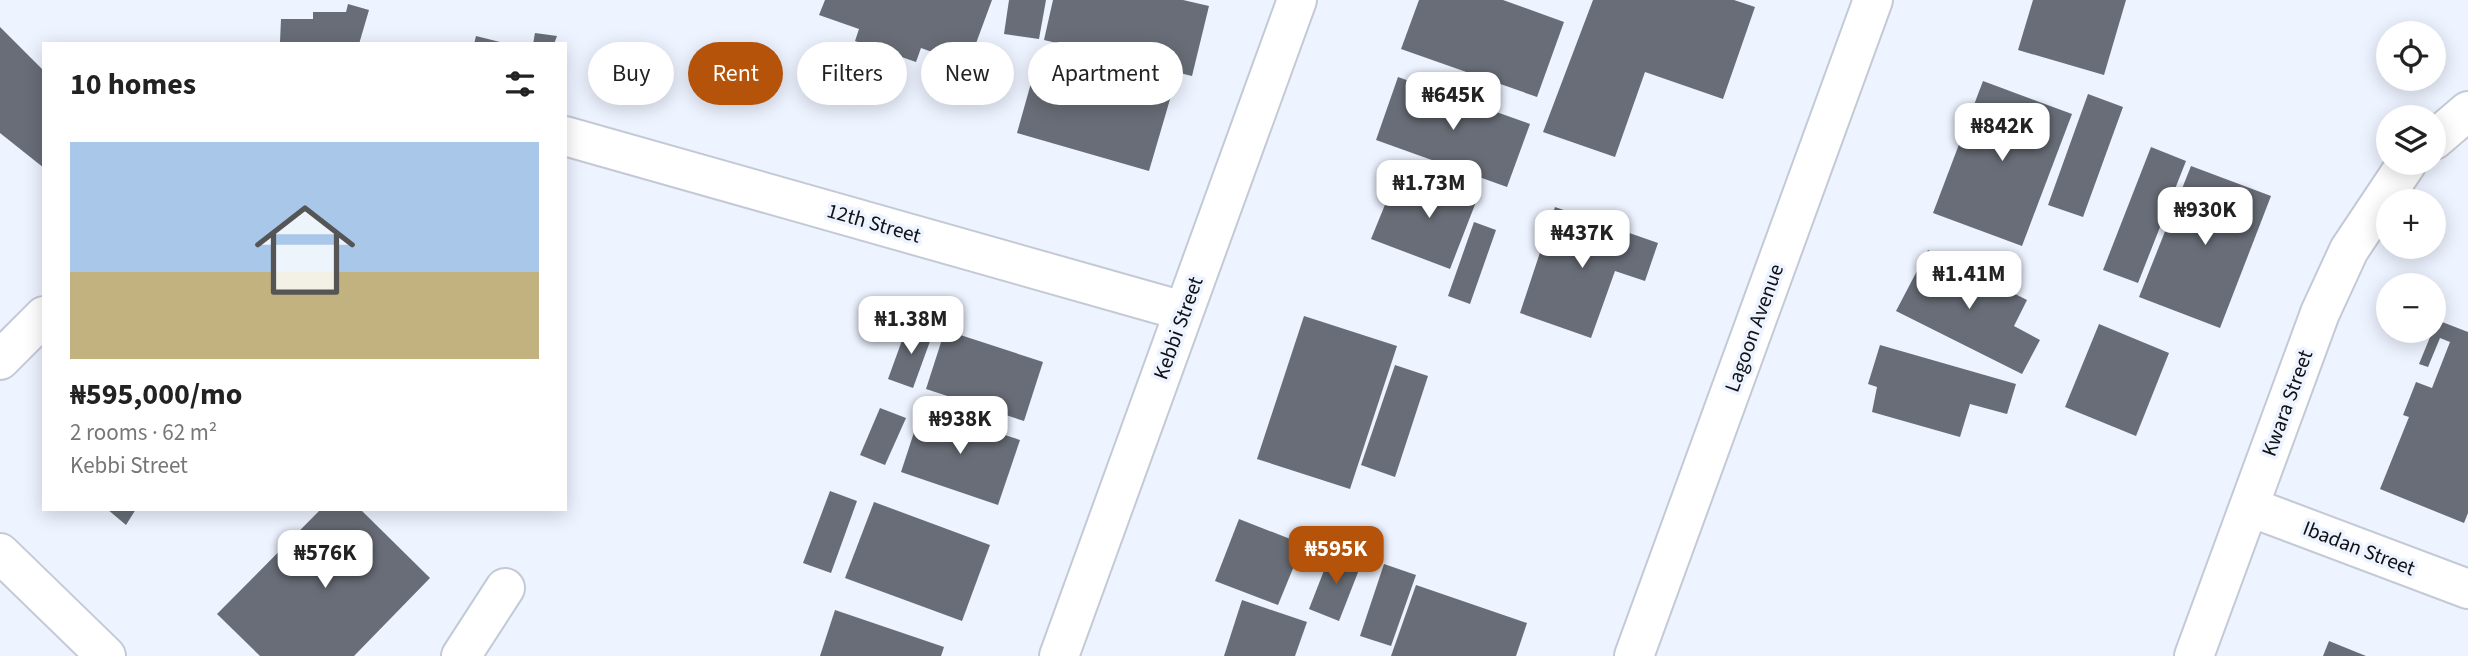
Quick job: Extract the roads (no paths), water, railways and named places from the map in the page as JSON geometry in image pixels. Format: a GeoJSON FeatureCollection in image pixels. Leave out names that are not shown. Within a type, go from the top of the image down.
{"type":"FeatureCollection","features":[{"type":"Feature","properties":{"kind":"street","name":"Kebbi Street"},"geometry":{"type":"LineString","coordinates":[[1059,656],[1297,0]]}},
{"type":"Feature","properties":{"kind":"street","name":"Lagoon Avenue"},"geometry":{"type":"LineString","coordinates":[[1634,656],[1873,0]]}},
{"type":"Feature","properties":{"kind":"street"},"geometry":{"type":"LineString","coordinates":[[2446,130],[2468,111]]}},
{"type":"Feature","properties":{"kind":"street","name":"12th Street"},"geometry":{"type":"LineString","coordinates":[[567,137],[1183,312]]}},
{"type":"Feature","properties":{"kind":"street","name":"Kwara Street"},"geometry":{"type":"LineString","coordinates":[[2194,656],[2320,313],[2349,250],[2399,175]]}},
{"type":"Feature","properties":{"kind":"street"},"geometry":{"type":"LineString","coordinates":[[0,360],[42,318]]}},
{"type":"Feature","properties":{"kind":"street","name":"Ibadan Street"},"geometry":{"type":"LineString","coordinates":[[2250,507],[2468,589]]}},
{"type":"Feature","properties":{"kind":"street"},"geometry":{"type":"LineString","coordinates":[[0,553],[106,656]]}},
{"type":"Feature","properties":{"kind":"street"},"geometry":{"type":"LineString","coordinates":[[461,656],[505,588]]}}]}
